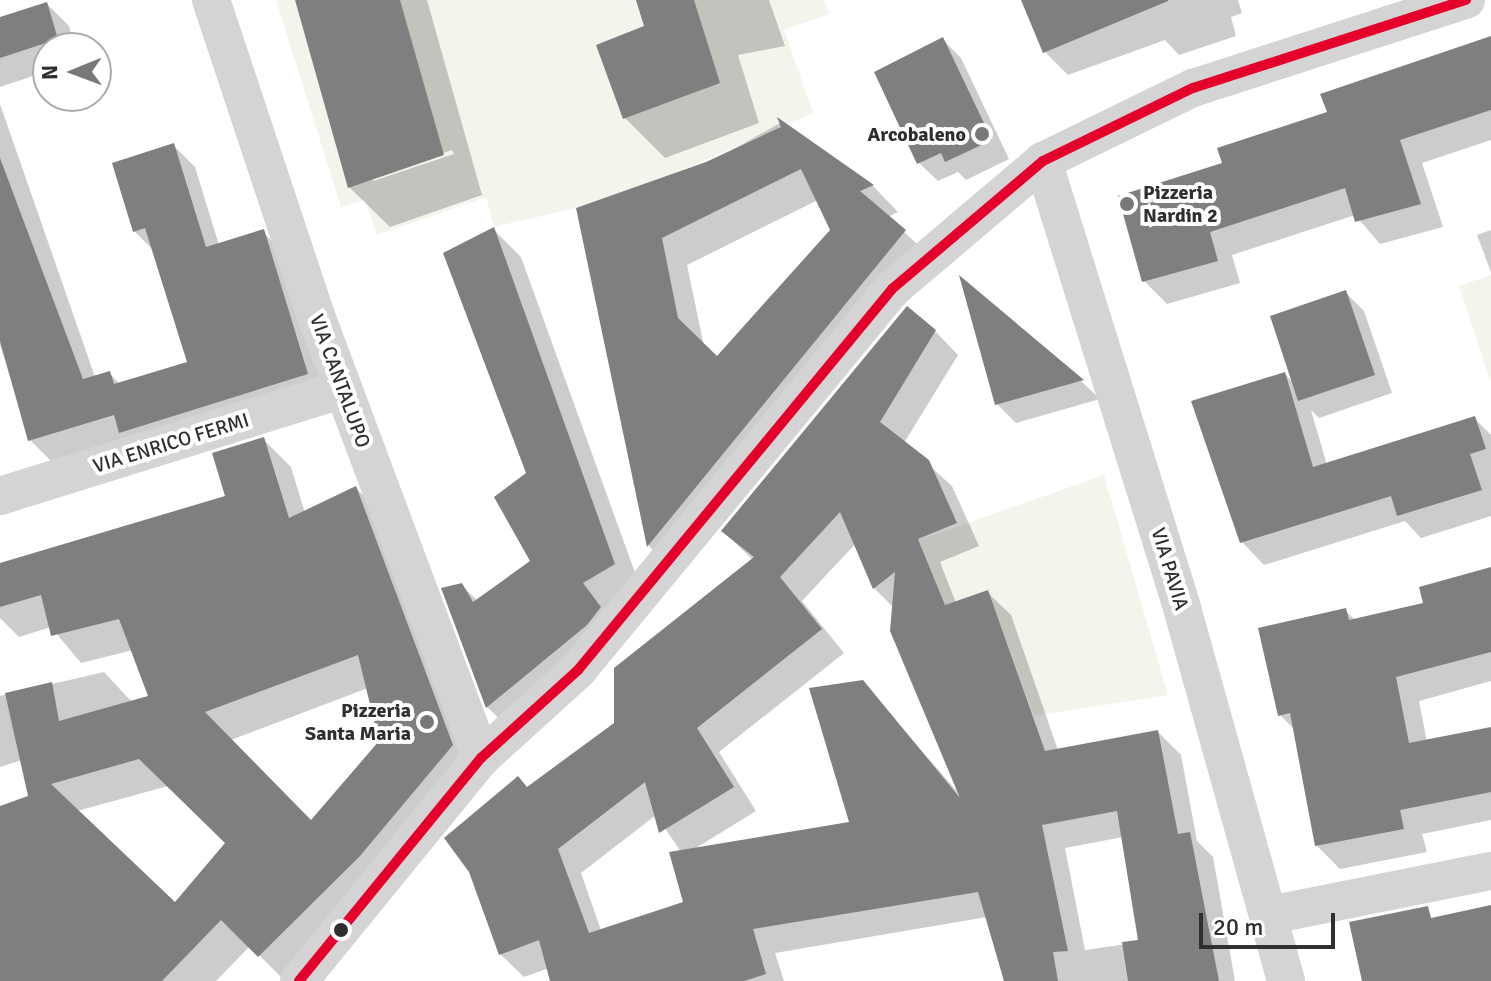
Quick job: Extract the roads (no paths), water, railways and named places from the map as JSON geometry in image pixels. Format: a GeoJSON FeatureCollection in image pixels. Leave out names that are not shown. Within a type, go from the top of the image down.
{"type":"FeatureCollection","features":[{"type":"Feature","properties":{"kind":"street","name":"VIA CANTALUPO"},"geometry":{"type":"LineString","coordinates":[[211,0],[343,389],[481,758]]}},
{"type":"Feature","properties":{"kind":"street"},"geometry":{"type":"LineString","coordinates":[[299,981],[481,758],[578,670],[892,289],[1043,161],[1193,88],[1466,0]]}},
{"type":"Feature","properties":{"kind":"street","name":"VIA PAVIA"},"geometry":{"type":"LineString","coordinates":[[1043,161],[1270,915],[1286,981]]}},
{"type":"Feature","properties":{"kind":"street","name":"VIA ENRICO FERMI"},"geometry":{"type":"LineString","coordinates":[[0,496],[343,389]]}},
{"type":"Feature","properties":{"kind":"street"},"geometry":{"type":"LineString","coordinates":[[1270,915],[1491,871]]}},
{"type":"Feature","properties":{"kind":"place","name":"Arcobaleno"},"geometry":{"type":"Point","coordinates":[982,134]}},
{"type":"Feature","properties":{"kind":"place","name":"Pizzeria Nardin 2"},"geometry":{"type":"Point","coordinates":[1127,204]}},
{"type":"Feature","properties":{"kind":"place","name":"Pizzeria Santa Maria"},"geometry":{"type":"Point","coordinates":[427,722]}}]}
